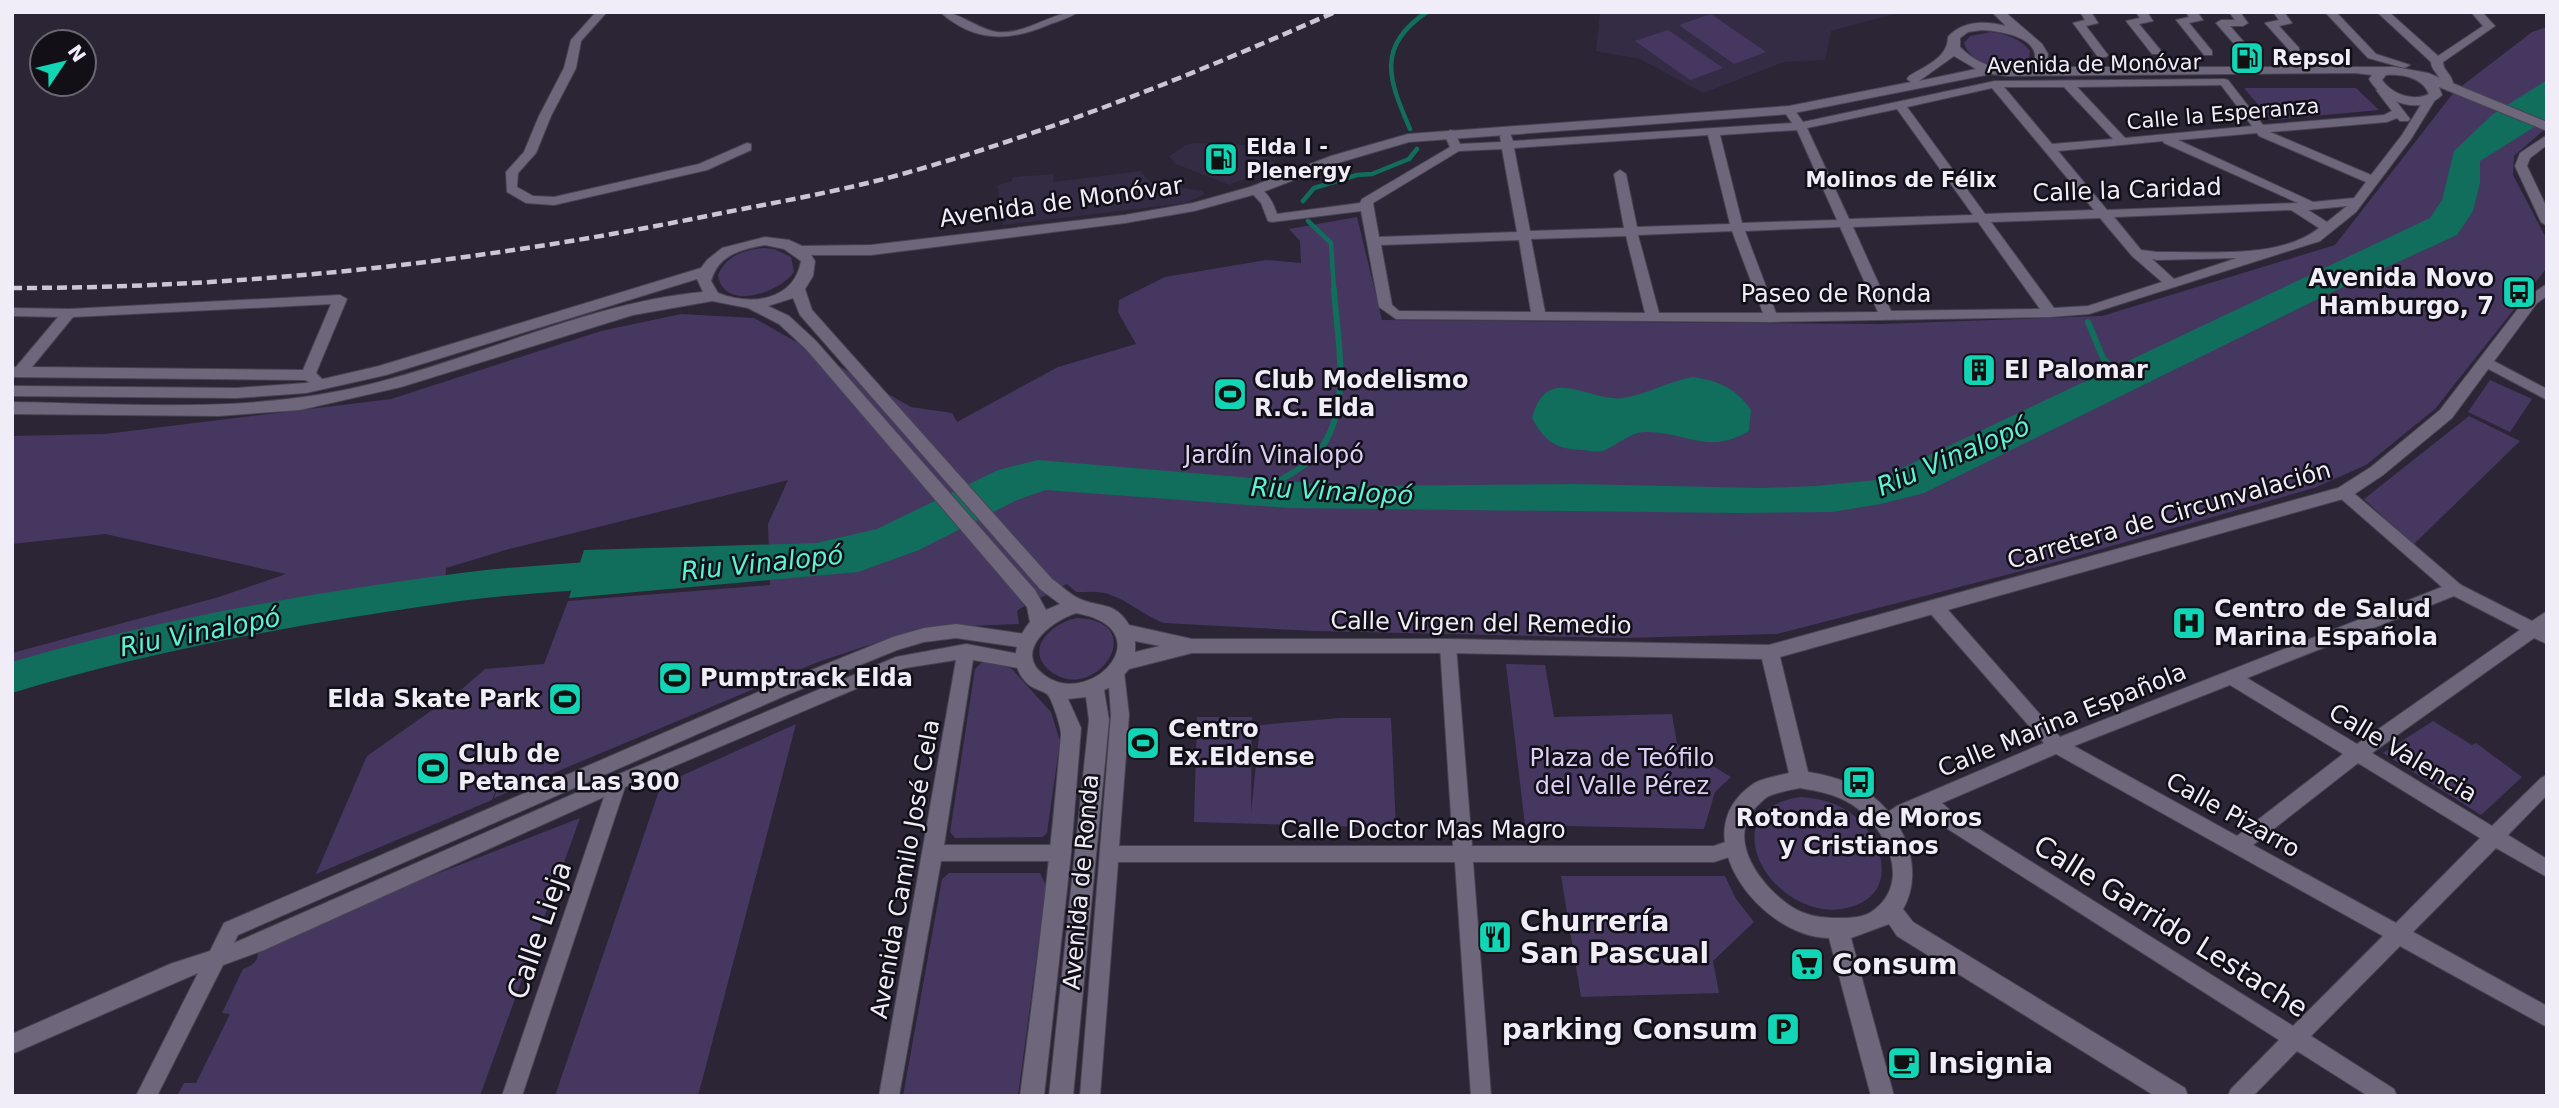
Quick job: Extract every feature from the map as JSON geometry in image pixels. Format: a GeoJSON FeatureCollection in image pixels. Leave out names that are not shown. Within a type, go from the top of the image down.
{"type":"FeatureCollection","features":[{"type":"Feature","properties":{"kind":"street"},"geometry":{"type":"LineString","coordinates":[[601,12],[576,40],[569,68],[530,153],[512,172],[511,189],[530,200],[554,201],[703,167],[747,147]]}},
{"type":"Feature","properties":{"kind":"street"},"geometry":{"type":"LineString","coordinates":[[945,12],[968,26],[1002,37],[1023,34],[1073,12]]}},
{"type":"Feature","properties":{"kind":"street"},"geometry":{"type":"LineString","coordinates":[[1972,27],[1984,12]]}},
{"type":"Feature","properties":{"kind":"street","name":"Avenida de Monóvar"},"geometry":{"type":"LineString","coordinates":[[1998,12],[2040,49],[2067,63],[2093,71]]}},
{"type":"Feature","properties":{"kind":"street"},"geometry":{"type":"LineString","coordinates":[[2085,12],[2093,23],[2078,23],[2102,55]]}},
{"type":"Feature","properties":{"kind":"street"},"geometry":{"type":"LineString","coordinates":[[2141,12],[2148,21],[2131,21],[2156,52]]}},
{"type":"Feature","properties":{"kind":"street"},"geometry":{"type":"LineString","coordinates":[[2192,12],[2198,20],[2181,20],[2208,53]]}},
{"type":"Feature","properties":{"kind":"street"},"geometry":{"type":"LineString","coordinates":[[2234,12],[2243,23],[2221,23],[2246,51]]}},
{"type":"Feature","properties":{"kind":"street"},"geometry":{"type":"LineString","coordinates":[[2278,12],[2287,23],[2270,23],[2295,50]]}},
{"type":"Feature","properties":{"kind":"street"},"geometry":{"type":"LineString","coordinates":[[2330,12],[2372,56],[2404,65]]}},
{"type":"Feature","properties":{"kind":"street"},"geometry":{"type":"LineString","coordinates":[[2382,12],[2444,72],[2438,92]]}},
{"type":"Feature","properties":{"kind":"street"},"geometry":{"type":"LineString","coordinates":[[2421,76],[2490,26],[2476,12]]}},
{"type":"Feature","properties":{"kind":"street"},"geometry":{"type":"LineString","coordinates":[[1972,27],[2004,29],[2025,36]]}},
{"type":"Feature","properties":{"kind":"street","name":"Avenida de Monóvar"},"geometry":{"type":"LineString","coordinates":[[1880,92],[1929,71],[1945,60],[1954,48],[1952,42],[1958,33],[1972,27]]}},
{"type":"Feature","properties":{"kind":"street"},"geometry":{"type":"LineString","coordinates":[[1954,48],[1964,58],[1992,70]]}},
{"type":"Feature","properties":{"kind":"street"},"geometry":{"type":"LineString","coordinates":[[2026,71],[2041,62],[2040,49]]}},
{"type":"Feature","properties":{"kind":"street","name":"Avenida de Monóvar"},"geometry":{"type":"LineString","coordinates":[[801,251],[871,250],[1125,219],[1194,207],[1255,190],[1372,148],[1408,138],[1504,128],[1789,110],[1992,70],[2344,70],[2380,81]]}},
{"type":"Feature","properties":{"kind":"street"},"geometry":{"type":"LineString","coordinates":[[2380,81],[2395,71],[2421,76],[2438,92]]}},
{"type":"Feature","properties":{"kind":"street"},"geometry":{"type":"LineString","coordinates":[[2380,81],[2406,100],[2438,92],[2463,91],[2547,127]]}},
{"type":"Feature","properties":{"kind":"street"},"geometry":{"type":"LineString","coordinates":[[2380,81],[2409,131]]}},
{"type":"Feature","properties":{"kind":"street","name":"Avenida de Monóvar"},"geometry":{"type":"LineString","coordinates":[[1255,190],[1267,202],[1272,218],[1367,204],[1456,148],[1801,127],[1995,84],[2224,82],[2260,130]]}},
{"type":"Feature","properties":{"kind":"street"},"geometry":{"type":"LineString","coordinates":[[2067,83],[2123,142]]}},
{"type":"Feature","properties":{"kind":"street"},"geometry":{"type":"LineString","coordinates":[[1995,84],[2137,253],[2173,285]]}},
{"type":"Feature","properties":{"kind":"street","name":"Paseo de Ronda"},"geometry":{"type":"LineString","coordinates":[[1373,241],[1386,307],[1396,315],[1771,318],[2089,310],[2315,238],[2352,209],[2438,92]]}},
{"type":"Feature","properties":{"kind":"street"},"geometry":{"type":"LineString","coordinates":[[1900,105],[2050,313]]}},
{"type":"Feature","properties":{"kind":"street"},"geometry":{"type":"LineString","coordinates":[[1789,110],[1801,127],[1887,317]]}},
{"type":"Feature","properties":{"kind":"street","name":"Calle la Esperanza"},"geometry":{"type":"LineString","coordinates":[[2049,148],[2387,118],[2399,112]]}},
{"type":"Feature","properties":{"kind":"street"},"geometry":{"type":"LineString","coordinates":[[1504,128],[1539,316]]}},
{"type":"Feature","properties":{"kind":"street"},"geometry":{"type":"LineString","coordinates":[[2260,130],[2271,138],[2372,180]]}},
{"type":"Feature","properties":{"kind":"street"},"geometry":{"type":"LineString","coordinates":[[1713,132],[1737,227],[1771,318]]}},
{"type":"Feature","properties":{"kind":"street"},"geometry":{"type":"LineString","coordinates":[[1450,134],[1456,148]]}},
{"type":"Feature","properties":{"kind":"street"},"geometry":{"type":"LineString","coordinates":[[2166,139],[2313,205],[2356,201]]}},
{"type":"Feature","properties":{"kind":"street"},"geometry":{"type":"LineString","coordinates":[[2547,139],[2524,156],[2521,166],[2547,222]]}},
{"type":"Feature","properties":{"kind":"street"},"geometry":{"type":"LineString","coordinates":[[1620,174],[1653,317]]}},
{"type":"Feature","properties":{"kind":"street"},"geometry":{"type":"LineString","coordinates":[[1367,204],[1373,241]]}},
{"type":"Feature","properties":{"kind":"street","name":"Calle la Caridad"},"geometry":{"type":"LineString","coordinates":[[1373,241],[2313,205]]}},
{"type":"Feature","properties":{"kind":"street"},"geometry":{"type":"LineString","coordinates":[[2293,206],[2329,229]]}},
{"type":"Feature","properties":{"kind":"street"},"geometry":{"type":"LineString","coordinates":[[12,391],[260,392],[323,385],[380,371],[705,272],[721,254],[749,243],[779,242],[801,251],[808,261],[807,273],[797,288],[775,299],[751,304],[723,302],[713,296],[704,281],[705,272]]}},
{"type":"Feature","properties":{"kind":"street","name":"Avenida de Monóvar"},"geometry":{"type":"LineString","coordinates":[[807,273],[833,261],[871,250]]}},
{"type":"Feature","properties":{"kind":"street","name":"Paseo de Ronda"},"geometry":{"type":"LineString","coordinates":[[2137,253],[2157,256],[2267,254]]}},
{"type":"Feature","properties":{"kind":"street"},"geometry":{"type":"LineString","coordinates":[[797,288],[805,312],[887,420],[1029,595],[1036,606],[1038,621]]}},
{"type":"Feature","properties":{"kind":"street","name":"Carretera de Circunvalación"},"geometry":{"type":"LineString","coordinates":[[1769,652],[2344,492],[2376,471],[2446,414],[2532,300],[2547,289]]}},
{"type":"Feature","properties":{"kind":"street"},"geometry":{"type":"LineString","coordinates":[[12,408],[246,410],[311,402],[362,392],[655,303],[713,296]]}},
{"type":"Feature","properties":{"kind":"street"},"geometry":{"type":"LineString","coordinates":[[12,312],[69,313],[340,299],[308,375]]}},
{"type":"Feature","properties":{"kind":"street"},"geometry":{"type":"LineString","coordinates":[[751,304],[772,312],[797,331],[1046,584],[1076,606]]}},
{"type":"Feature","properties":{"kind":"street"},"geometry":{"type":"LineString","coordinates":[[16,372],[69,313]]}},
{"type":"Feature","properties":{"kind":"street"},"geometry":{"type":"LineString","coordinates":[[2486,362],[2547,395]]}},
{"type":"Feature","properties":{"kind":"street"},"geometry":{"type":"LineString","coordinates":[[16,372],[308,375],[323,385]]}},
{"type":"Feature","properties":{"kind":"street"},"geometry":{"type":"LineString","coordinates":[[2344,492],[2455,589],[2540,634]]}},
{"type":"Feature","properties":{"kind":"street","name":"Calle Marina Española"},"geometry":{"type":"LineString","coordinates":[[1889,827],[1894,818],[1903,812],[2056,745],[2455,589]]}},
{"type":"Feature","properties":{"kind":"street"},"geometry":{"type":"LineString","coordinates":[[1076,606],[1088,606],[1111,615],[1125,631],[1128,641],[1120,667],[1094,687],[1067,691],[1040,682],[1030,673],[1024,662],[1025,640],[1038,621],[1049,614],[1076,606]]}},
{"type":"Feature","properties":{"kind":"street","name":"Calle Pizarro"},"geometry":{"type":"LineString","coordinates":[[1935,607],[2056,745],[2547,1017]]}},
{"type":"Feature","properties":{"kind":"street"},"geometry":{"type":"LineString","coordinates":[[2238,846],[2357,754],[2540,634],[2547,617]]}},
{"type":"Feature","properties":{"kind":"street"},"geometry":{"type":"LineString","coordinates":[[146,1096],[231,929],[783,689],[893,644],[924,635],[956,631],[1025,640]]}},
{"type":"Feature","properties":{"kind":"street","name":"Calle Virgen del Remedio"},"geometry":{"type":"LineString","coordinates":[[1125,631],[1192,646],[1448,646],[1769,652]]}},
{"type":"Feature","properties":{"kind":"street","name":"Calle Virgen del Remedio"},"geometry":{"type":"LineString","coordinates":[[1120,667],[1192,646]]}},
{"type":"Feature","properties":{"kind":"street"},"geometry":{"type":"LineString","coordinates":[[1448,646],[1481,1096]]}},
{"type":"Feature","properties":{"kind":"street"},"geometry":{"type":"LineString","coordinates":[[12,1044],[177,971],[257,944],[618,782],[902,662],[936,653],[966,651],[1024,662]]}},
{"type":"Feature","properties":{"kind":"street","name":"Avenida Camilo José Cela"},"geometry":{"type":"LineString","coordinates":[[889,1096],[966,651]]}},
{"type":"Feature","properties":{"kind":"street"},"geometry":{"type":"LineString","coordinates":[[1769,652],[1800,779]]}},
{"type":"Feature","properties":{"kind":"street","name":"Avenida de Ronda"},"geometry":{"type":"LineString","coordinates":[[1090,1096],[1120,715],[1120,667]]}},
{"type":"Feature","properties":{"kind":"street","name":"Calle Valencia"},"geometry":{"type":"LineString","coordinates":[[2233,678],[2547,869]]}},
{"type":"Feature","properties":{"kind":"street","name":"Avenida de Ronda"},"geometry":{"type":"LineString","coordinates":[[1061,1096],[1099,720],[1094,687]]}},
{"type":"Feature","properties":{"kind":"street","name":"Avenida de Ronda"},"geometry":{"type":"LineString","coordinates":[[1032,1096],[1061,853],[1071,728],[1054,688]]}},
{"type":"Feature","properties":{"kind":"street"},"geometry":{"type":"LineString","coordinates":[[1800,779],[1825,783],[1850,793],[1871,807],[1889,827],[1900,848],[1905,870],[1902,892],[1891,909],[1868,925],[1838,930],[1802,923],[1769,904],[1745,877],[1734,847],[1733,828],[1738,811],[1763,787],[1781,781],[1800,779]]}},
{"type":"Feature","properties":{"kind":"street","name":"Calle Lieja"},"geometry":{"type":"LineString","coordinates":[[512,1096],[618,782]]}},
{"type":"Feature","properties":{"kind":"street"},"geometry":{"type":"LineString","coordinates":[[2238,1096],[2547,783]]}},
{"type":"Feature","properties":{"kind":"street","name":"Calle Garrido Lestache"},"geometry":{"type":"LineString","coordinates":[[1927,801],[1946,818],[2386,1096]]}},
{"type":"Feature","properties":{"kind":"street","name":"Calle Doctor Mas Magro"},"geometry":{"type":"LineString","coordinates":[[1110,855],[1714,854],[1734,847]]}},
{"type":"Feature","properties":{"kind":"street"},"geometry":{"type":"LineString","coordinates":[[933,853],[1061,853]]}},
{"type":"Feature","properties":{"kind":"street"},"geometry":{"type":"LineString","coordinates":[[1891,909],[1906,929],[2177,1096]]}},
{"type":"Feature","properties":{"kind":"street"},"geometry":{"type":"LineString","coordinates":[[1838,930],[1883,1096]]}},
{"type":"Feature","properties":{"kind":"shaded area"},"geometry":{"type":"Polygon","coordinates":[[[1600,12],[1901,12],[1831,31],[1825,60],[1784,62],[1703,93],[1640,59],[1596,51],[1600,12]]]}},
{"type":"Feature","properties":{"kind":"shaded area"},"geometry":{"type":"Polygon","coordinates":[[[1186,145],[1249,145],[1279,166],[1229,185],[1176,164],[1169,156],[1186,145]]]}},
{"type":"Feature","properties":{"kind":"shaded area"},"geometry":{"type":"Polygon","coordinates":[[[1141,171],[1150,182],[1202,191],[1205,194],[1186,203],[1003,225],[997,185],[1012,181],[1012,177],[1054,174],[1053,182],[1141,171]]]}},
{"type":"Feature","properties":{"kind":"green space"},"geometry":{"type":"Polygon","coordinates":[[[1711,14],[1766,52],[1734,64],[1679,25],[1711,14]]]}},
{"type":"Feature","properties":{"kind":"green space","name":"Jardín Vinalopó"},"geometry":{"type":"Polygon","coordinates":[[[2547,27],[2547,127],[2514,156],[2513,175],[2545,236],[2546,269],[2435,409],[2366,465],[2314,488],[2056,562],[1777,634],[1623,638],[1314,631],[1164,623],[1112,595],[1076,592],[1067,584],[1017,611],[1019,624],[920,628],[818,662],[494,798],[503,771],[492,800],[316,874],[367,756],[462,689],[485,669],[544,664],[568,601],[770,585],[768,524],[788,480],[509,549],[446,568],[445,583],[138,637],[12,671],[12,653],[219,597],[286,574],[105,534],[12,544],[12,436],[105,434],[391,399],[601,331],[681,314],[754,318],[911,407],[952,413],[957,422],[1058,367],[1136,344],[1118,312],[1119,300],[1165,277],[1266,260],[1301,263],[1300,241],[1289,229],[1357,217],[1382,320],[1881,324],[2102,316],[2335,245],[2454,92],[2532,32],[2547,27]]]}},
{"type":"Feature","properties":{"kind":"green space"},"geometry":{"type":"Polygon","coordinates":[[[1668,30],[1723,68],[1690,80],[1635,41],[1668,30]]]}},
{"type":"Feature","properties":{"kind":"green space"},"geometry":{"type":"Polygon","coordinates":[[[1991,32],[2007,35],[2022,43],[2030,51],[2029,59],[2013,66],[2003,66],[1992,65],[1974,57],[1964,43],[1970,36],[1991,32]]]}},
{"type":"Feature","properties":{"kind":"green space"},"geometry":{"type":"Polygon","coordinates":[[[2244,88],[2356,88],[2379,110],[2271,120],[2244,88]]]}},
{"type":"Feature","properties":{"kind":"green space"},"geometry":{"type":"Polygon","coordinates":[[[774,249],[791,257],[794,272],[787,280],[777,287],[753,295],[730,293],[722,286],[718,275],[730,259],[742,252],[774,249]]]}},
{"type":"Feature","properties":{"kind":"green space"},"geometry":{"type":"Polygon","coordinates":[[[2490,380],[2532,399],[2510,432],[2468,412],[2490,380]]]}},
{"type":"Feature","properties":{"kind":"green space"},"geometry":{"type":"Polygon","coordinates":[[[2469,416],[2520,441],[2413,545],[2364,499],[2469,416]]]}},
{"type":"Feature","properties":{"kind":"green space"},"geometry":{"type":"Polygon","coordinates":[[[1077,618],[1100,623],[1111,633],[1114,646],[1108,659],[1097,671],[1083,678],[1066,679],[1049,670],[1039,653],[1041,644],[1052,630],[1077,618]]]}},
{"type":"Feature","properties":{"kind":"green space"},"geometry":{"type":"Polygon","coordinates":[[[991,662],[1012,669],[1051,712],[1060,741],[1047,833],[1043,837],[955,838],[950,832],[975,669],[981,663],[991,662]]]}},
{"type":"Feature","properties":{"kind":"green space","name":"Plaza de Teófilo del Valle Pérez"},"geometry":{"type":"Polygon","coordinates":[[[1506,664],[1545,665],[1554,717],[1672,714],[1677,744],[1731,777],[1715,792],[1704,829],[1525,825],[1506,664]]]}},
{"type":"Feature","properties":{"kind":"green space"},"geometry":{"type":"Polygon","coordinates":[[[1197,717],[1252,717],[1251,813],[1260,725],[1339,718],[1391,718],[1396,828],[1194,822],[1197,717]]]}},
{"type":"Feature","properties":{"kind":"green space"},"geometry":{"type":"Polygon","coordinates":[[[2433,721],[2472,745],[2476,743],[2522,777],[2481,815],[2383,753],[2433,721]]]}},
{"type":"Feature","properties":{"kind":"green space"},"geometry":{"type":"Polygon","coordinates":[[[796,724],[698,1096],[555,1096],[661,785],[796,724]]]}},
{"type":"Feature","properties":{"kind":"green space"},"geometry":{"type":"Polygon","coordinates":[[[1800,797],[1824,800],[1841,807],[1859,820],[1870,833],[1881,863],[1881,877],[1876,890],[1865,901],[1847,908],[1820,909],[1796,900],[1776,884],[1761,864],[1755,843],[1758,823],[1772,806],[1800,797]]]}},
{"type":"Feature","properties":{"kind":"green space"},"geometry":{"type":"Polygon","coordinates":[[[580,818],[480,1096],[177,1096],[184,1083],[196,1083],[230,1014],[222,1013],[243,969],[256,960],[257,944],[580,818]]]}},
{"type":"Feature","properties":{"kind":"green space"},"geometry":{"type":"Polygon","coordinates":[[[949,873],[1040,873],[1046,886],[1018,1096],[903,1096],[942,879],[949,873]]]}},
{"type":"Feature","properties":{"kind":"green space"},"geometry":{"type":"Polygon","coordinates":[[[1561,876],[1725,876],[1736,899],[1754,922],[1713,961],[1719,993],[1581,997],[1561,876]]]}},
{"type":"Feature","properties":{"kind":"water"},"geometry":{"type":"Polygon","coordinates":[[[2547,80],[2547,119],[2480,161],[2480,183],[2473,211],[2457,235],[2330,293],[1924,493],[1832,512],[1738,513],[1290,508],[1046,490],[1017,500],[919,550],[858,572],[569,598],[584,550],[816,543],[877,529],[998,470],[1038,460],[1346,486],[1574,484],[1762,488],[1877,480],[2430,218],[2442,200],[2454,151],[2493,114],[2547,80]]]}},
{"type":"Feature","properties":{"kind":"water"},"geometry":{"type":"Polygon","coordinates":[[[1693,377],[1719,383],[1739,396],[1751,410],[1749,431],[1721,442],[1644,432],[1605,450],[1594,452],[1565,448],[1552,443],[1532,418],[1539,401],[1548,392],[1558,388],[1624,398],[1693,377]]]}},
{"type":"Feature","properties":{"kind":"waterway"},"geometry":{"type":"LineString","coordinates":[[1410,129],[1393,81],[1393,52],[1399,38],[1410,25],[1427,12]]}},
{"type":"Feature","properties":{"kind":"waterway"},"geometry":{"type":"LineString","coordinates":[[1303,201],[1314,188],[1357,175],[1372,174],[1409,159],[1417,149]]}},
{"type":"Feature","properties":{"kind":"waterway"},"geometry":{"type":"LineString","coordinates":[[1308,221],[1331,243],[1334,291]]}},
{"type":"Feature","properties":{"kind":"waterway"},"geometry":{"type":"LineString","coordinates":[[1276,483],[1312,459],[1325,442],[1334,422],[1339,401],[1340,378],[1334,289]]}},
{"type":"Feature","properties":{"kind":"waterway"},"geometry":{"type":"LineString","coordinates":[[2088,322],[2103,358],[2116,372]]}},
{"type":"Feature","properties":{"kind":"waterway","name":"Riu Vinalopó"},"geometry":{"type":"LineString","coordinates":[[12,678],[102,651],[254,620],[462,587],[625,573]]}},
{"type":"Feature","properties":{"kind":"railway"},"geometry":{"type":"LineString","coordinates":[[12,288],[188,283],[451,259],[625,232],[809,196],[906,173],[1015,139],[1176,79],[1335,12]]}},
{"type":"Feature","properties":{"kind":"place","name":"Repsol"},"geometry":{"type":"Point","coordinates":[2247,58]}},
{"type":"Feature","properties":{"kind":"place","name":"Elda I - Plenergy"},"geometry":{"type":"Point","coordinates":[1221,159]}},
{"type":"Feature","properties":{"kind":"place","name":"Avenida Novo Hamburgo, 7"},"geometry":{"type":"Point","coordinates":[2519,292]}},
{"type":"Feature","properties":{"kind":"place","name":"El Palomar"},"geometry":{"type":"Point","coordinates":[1979,370]}},
{"type":"Feature","properties":{"kind":"place","name":"Club Modelismo R.C. Elda"},"geometry":{"type":"Point","coordinates":[1230,394]}},
{"type":"Feature","properties":{"kind":"place","name":"Centro de Salud Marina Española"},"geometry":{"type":"Point","coordinates":[2189,623]}},
{"type":"Feature","properties":{"kind":"place","name":"Pumptrack Elda"},"geometry":{"type":"Point","coordinates":[675,678]}},
{"type":"Feature","properties":{"kind":"place","name":"Elda Skate Park"},"geometry":{"type":"Point","coordinates":[565,699]}},
{"type":"Feature","properties":{"kind":"place","name":"Centro Ex.Eldense"},"geometry":{"type":"Point","coordinates":[1143,743]}},
{"type":"Feature","properties":{"kind":"place","name":"Club de Petanca Las 300"},"geometry":{"type":"Point","coordinates":[433,768]}},
{"type":"Feature","properties":{"kind":"place","name":"Rotonda de Moros y Cristianos"},"geometry":{"type":"Point","coordinates":[1859,782]}},
{"type":"Feature","properties":{"kind":"place","name":"Churrería San Pascual"},"geometry":{"type":"Point","coordinates":[1495,937]}},
{"type":"Feature","properties":{"kind":"place","name":"Consum"},"geometry":{"type":"Point","coordinates":[1807,964]}},
{"type":"Feature","properties":{"kind":"place","name":"parking Consum"},"geometry":{"type":"Point","coordinates":[1783,1029]}},
{"type":"Feature","properties":{"kind":"place","name":"Insignia"},"geometry":{"type":"Point","coordinates":[1904,1063]}},
{"type":"Feature","properties":{"kind":"district","name":"Molinos de Félix"},"geometry":{"type":"Point","coordinates":[1901,180]}}]}
